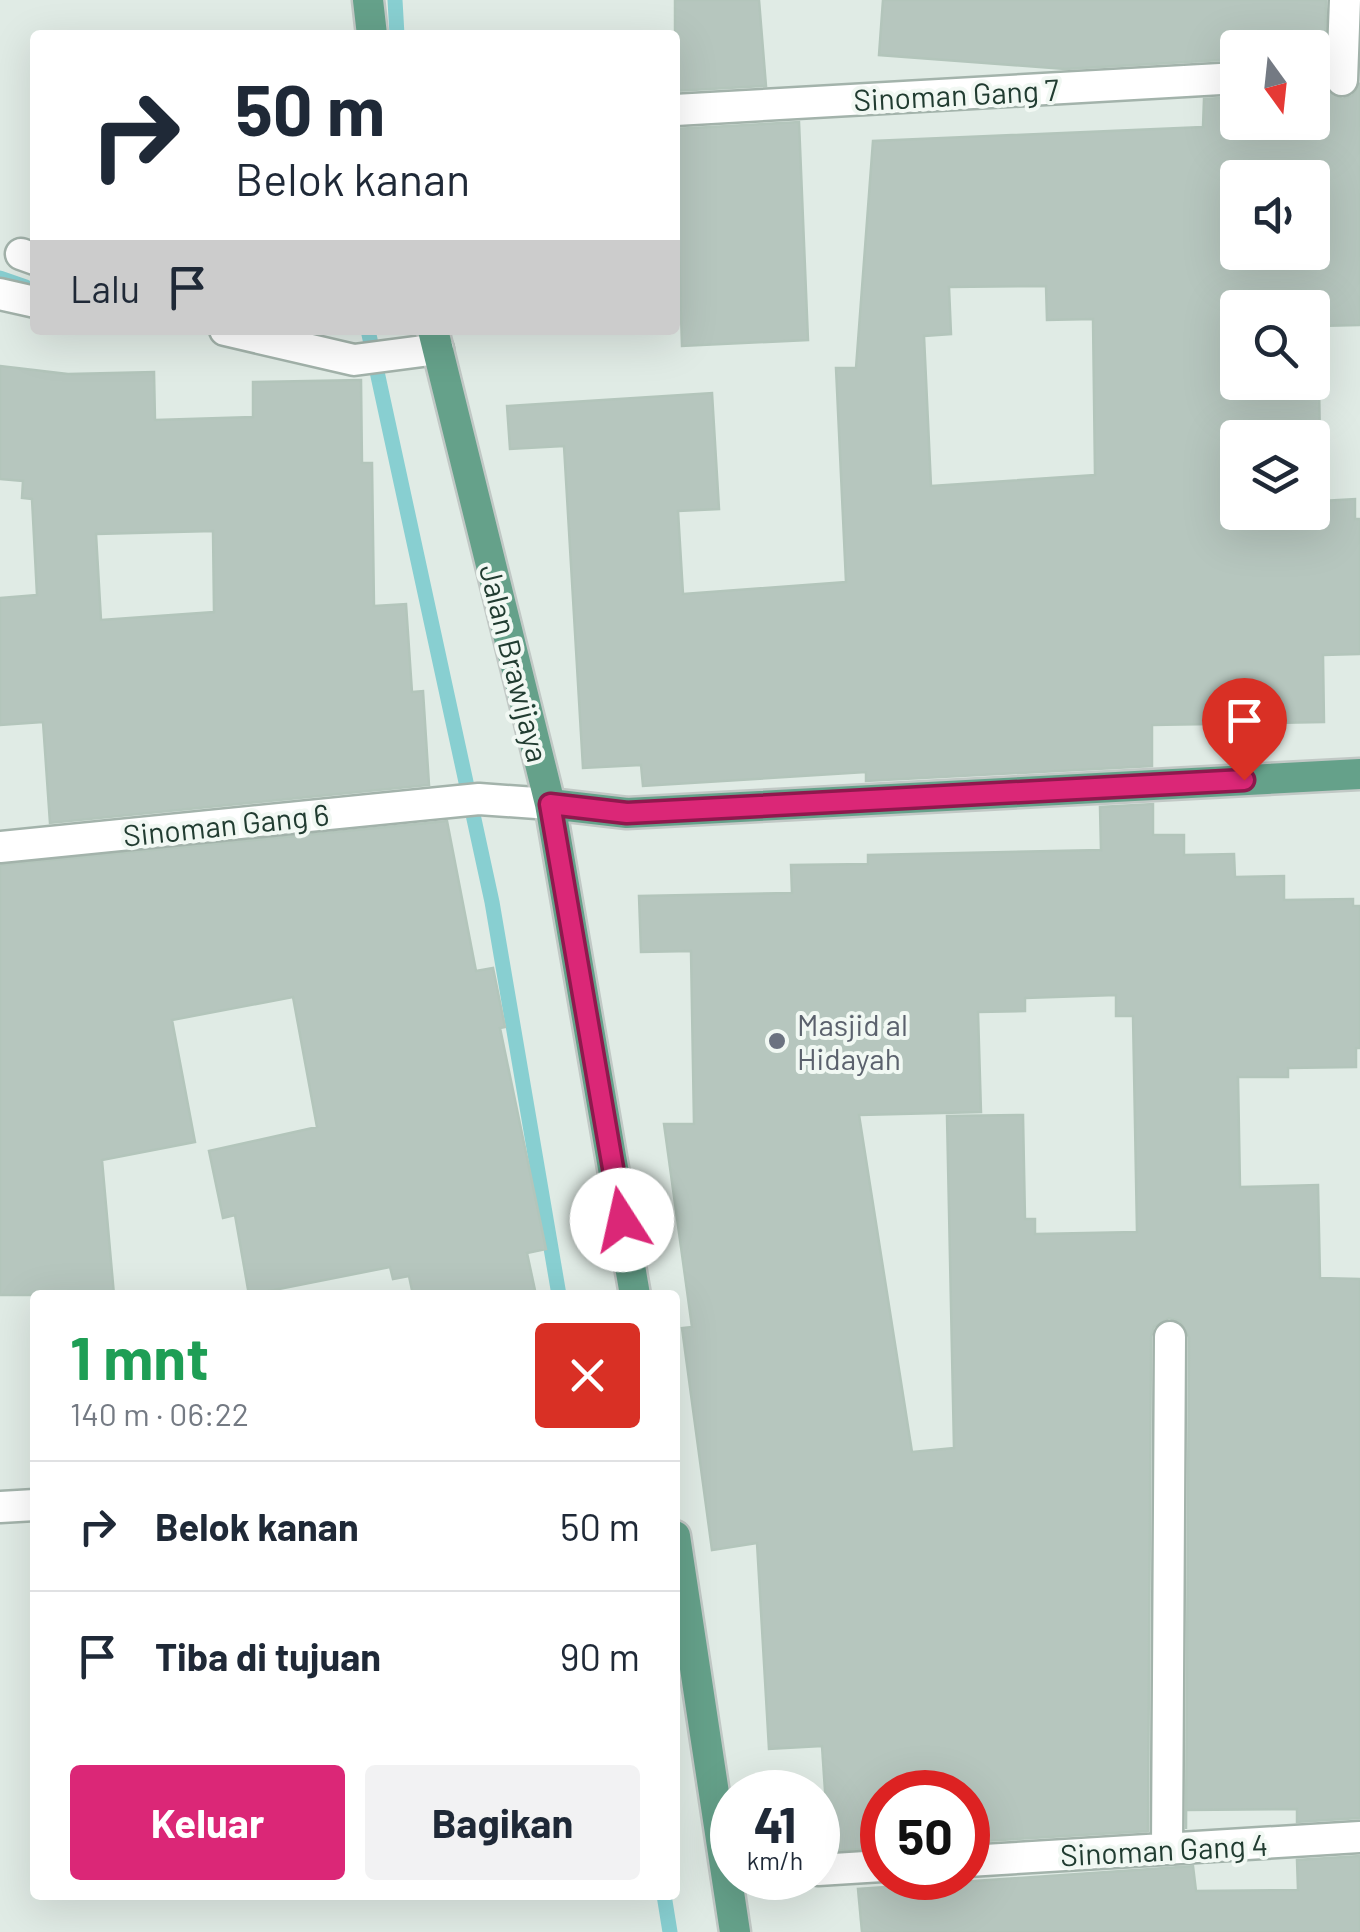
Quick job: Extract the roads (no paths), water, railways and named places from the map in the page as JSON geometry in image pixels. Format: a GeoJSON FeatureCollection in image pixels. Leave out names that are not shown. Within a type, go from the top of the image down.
{"type":"FeatureCollection","features":[{"type":"Feature","properties":{"kind":"main road"},"geometry":{"type":"LineString","coordinates":[[368,0],[371,30]]}},
{"type":"Feature","properties":{"kind":"main road","name":"Jalan Brawijaya"},"geometry":{"type":"LineString","coordinates":[[436,339],[550,804],[634,1290]]}},
{"type":"Feature","properties":{"kind":"main road"},"geometry":{"type":"LineString","coordinates":[[550,804],[627,813],[1360,774]]}},
{"type":"Feature","properties":{"kind":"main road"},"geometry":{"type":"LineString","coordinates":[[680,1568],[712,1770]]}},
{"type":"Feature","properties":{"kind":"main road"},"geometry":{"type":"LineString","coordinates":[[731,1900],[735,1932]]}},
{"type":"Feature","properties":{"kind":"street"},"geometry":{"type":"LineString","coordinates":[[1338,80],[1345,0]]}},
{"type":"Feature","properties":{"kind":"street","name":"Sinoman Gang 7"},"geometry":{"type":"LineString","coordinates":[[680,110],[1220,79]]}},
{"type":"Feature","properties":{"kind":"street"},"geometry":{"type":"LineString","coordinates":[[0,294],[30,301]]}},
{"type":"Feature","properties":{"kind":"street"},"geometry":{"type":"LineString","coordinates":[[246,335],[354,360],[436,339]]}},
{"type":"Feature","properties":{"kind":"street","name":"Sinoman Gang 6"},"geometry":{"type":"LineString","coordinates":[[0,847],[465,800],[550,804]]}},
{"type":"Feature","properties":{"kind":"street"},"geometry":{"type":"LineString","coordinates":[[1167,1848],[1170,1337]]}},
{"type":"Feature","properties":{"kind":"street"},"geometry":{"type":"LineString","coordinates":[[0,1507],[30,1505]]}},
{"type":"Feature","properties":{"kind":"street","name":"Sinoman Gang 4"},"geometry":{"type":"LineString","coordinates":[[990,1860],[1360,1837]]}},
{"type":"Feature","properties":{"kind":"waterway"},"geometry":{"type":"LineString","coordinates":[[395,0],[397,30]]}},
{"type":"Feature","properties":{"kind":"waterway"},"geometry":{"type":"LineString","coordinates":[[0,278],[26,287]]}},
{"type":"Feature","properties":{"kind":"waterway"},"geometry":{"type":"LineString","coordinates":[[369,335],[492,902],[558,1290]]}},
{"type":"Feature","properties":{"kind":"waterway"},"geometry":{"type":"LineString","coordinates":[[665,1900],[670,1932]]}},
{"type":"Feature","properties":{"kind":"place","name":"Masjid al Hidayah"},"geometry":{"type":"Point","coordinates":[777,1041]}}]}
